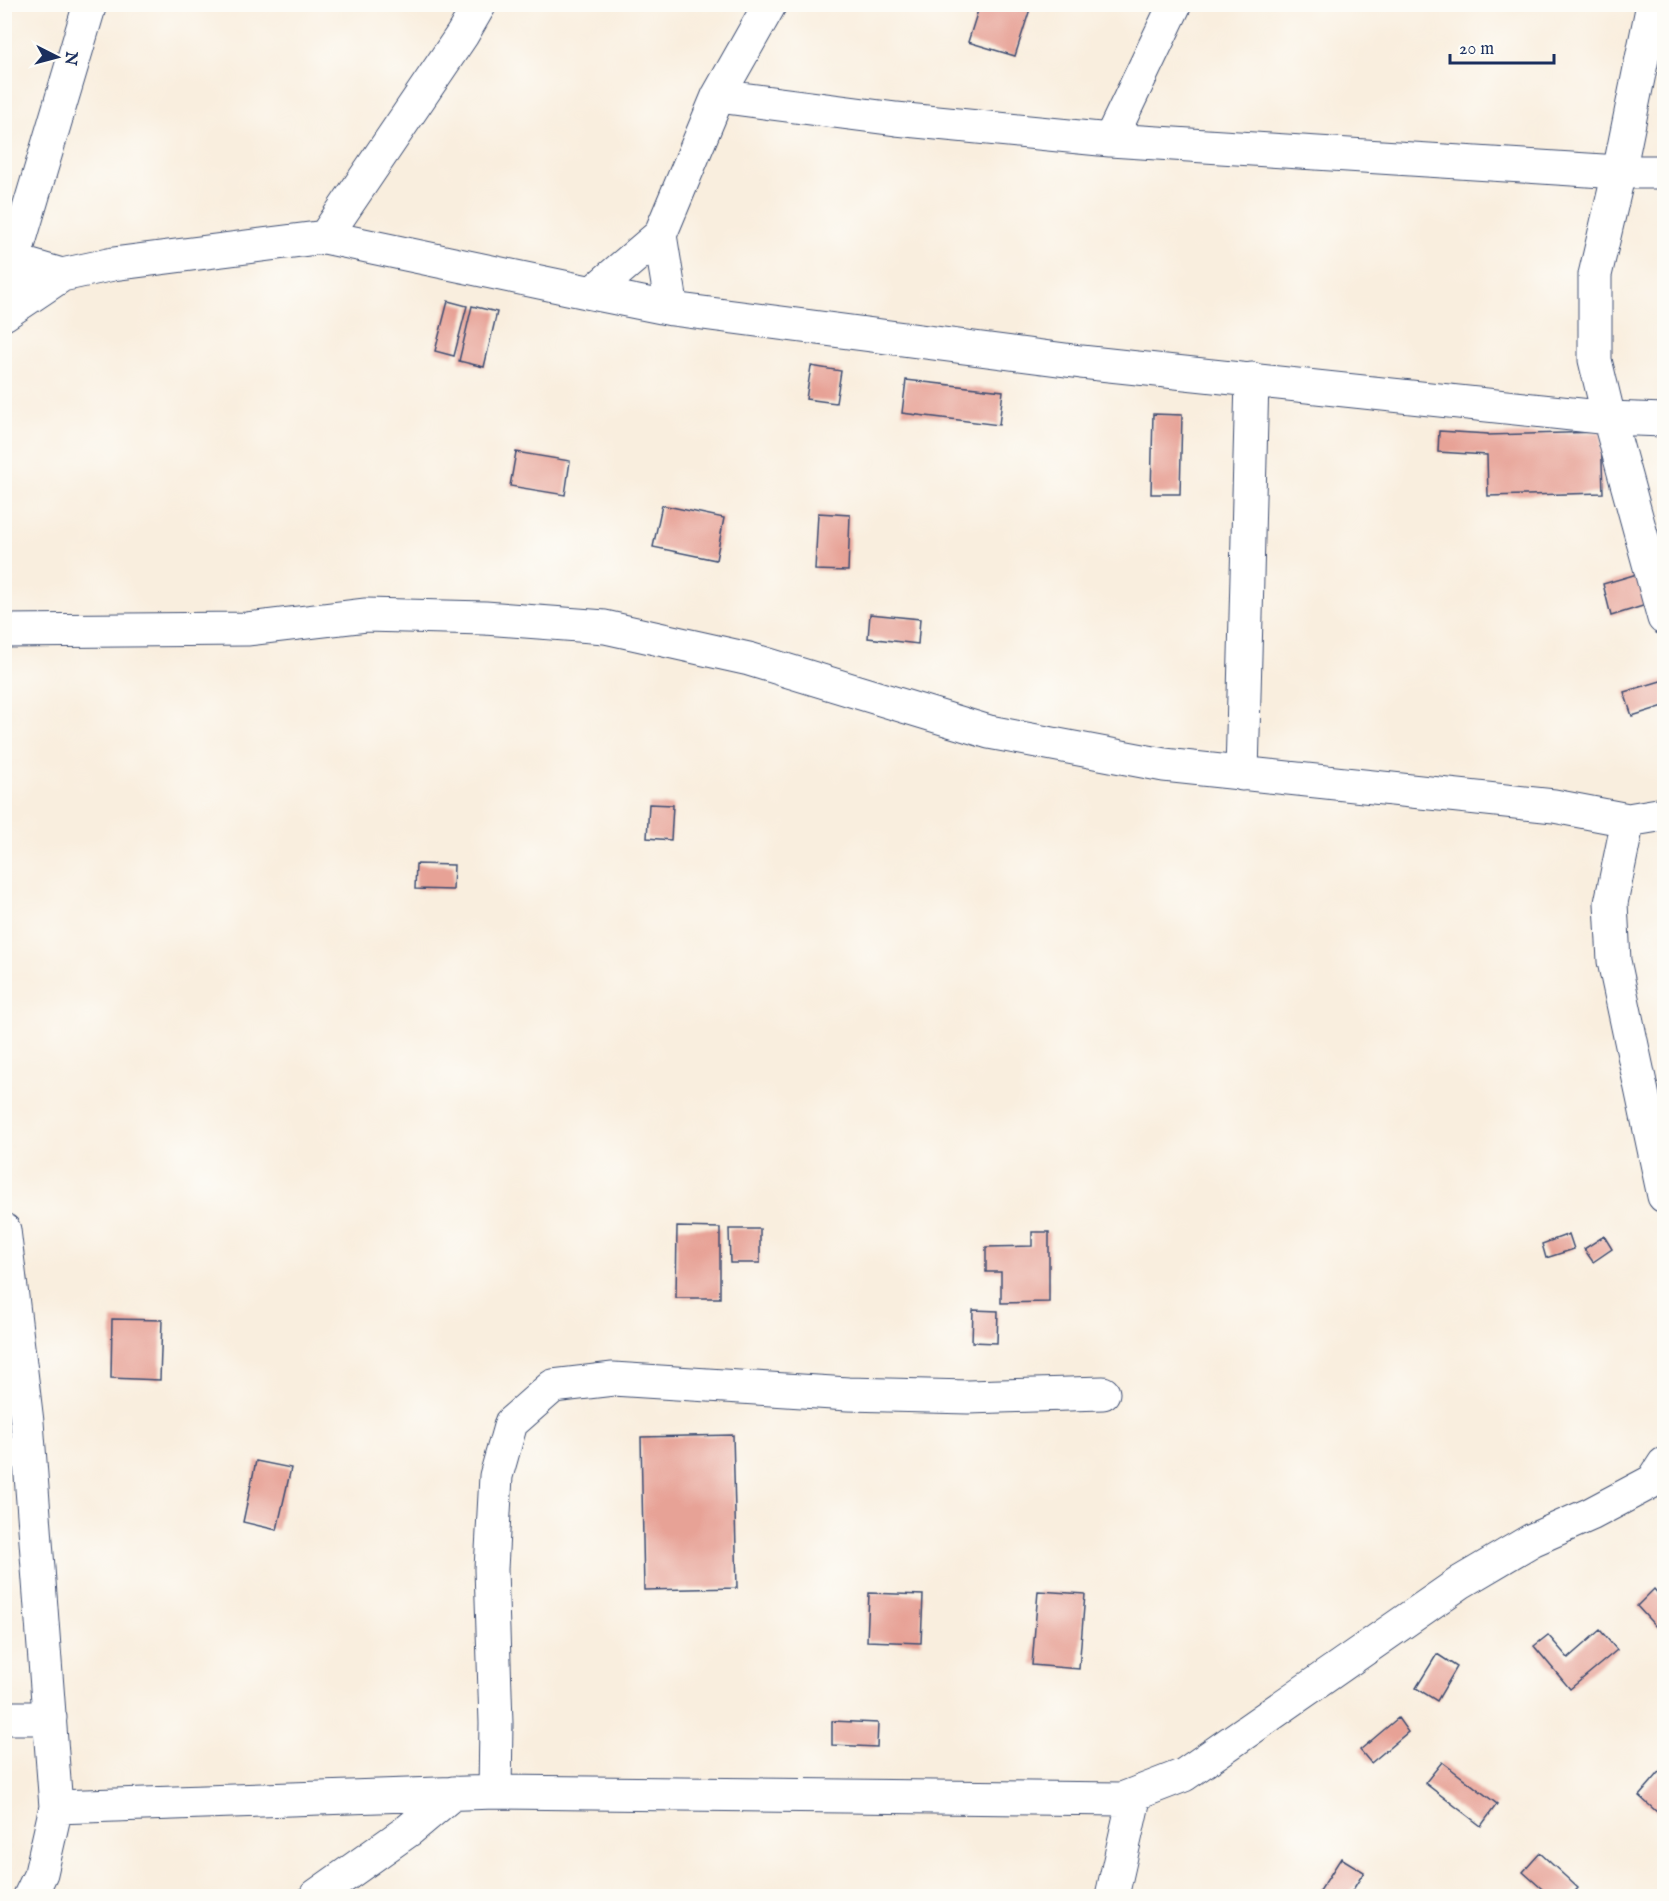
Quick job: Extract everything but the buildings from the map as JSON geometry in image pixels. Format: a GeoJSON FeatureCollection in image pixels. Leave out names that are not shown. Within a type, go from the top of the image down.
{"type":"FeatureCollection","features":[{"type":"Feature","properties":{"kind":"street"},"geometry":{"type":"LineString","coordinates":[[4,293],[90,4]]}},
{"type":"Feature","properties":{"kind":"street"},"geometry":{"type":"LineString","coordinates":[[325,237],[462,35],[480,4]]}},
{"type":"Feature","properties":{"kind":"street"},"geometry":{"type":"LineString","coordinates":[[592,293],[660,235],[718,96],[770,4]]}},
{"type":"Feature","properties":{"kind":"street"},"geometry":{"type":"LineString","coordinates":[[1110,140],[1175,4]]}},
{"type":"Feature","properties":{"kind":"street"},"geometry":{"type":"LineString","coordinates":[[1653,4],[1619,172],[1595,275],[1595,360],[1665,618]]}},
{"type":"Feature","properties":{"kind":"street"},"geometry":{"type":"LineString","coordinates":[[718,96],[896,119],[1110,140],[1619,172],[1665,172]]}},
{"type":"Feature","properties":{"kind":"street"},"geometry":{"type":"LineString","coordinates":[[660,235],[672,309]]}},
{"type":"Feature","properties":{"kind":"street"},"geometry":{"type":"LineString","coordinates":[[4,314],[62,275],[114,264],[325,237],[672,309],[1081,362],[1609,418],[1665,420]]}},
{"type":"Feature","properties":{"kind":"street"},"geometry":{"type":"LineString","coordinates":[[14,261],[62,275]]}},
{"type":"Feature","properties":{"kind":"street"},"geometry":{"type":"LineString","coordinates":[[1242,774],[1252,379]]}},
{"type":"Feature","properties":{"kind":"street"},"geometry":{"type":"LineString","coordinates":[[4,631],[247,629],[366,615],[484,618],[605,627],[749,659],[989,732],[1164,765],[1554,806],[1628,820],[1665,814]]}},
{"type":"Feature","properties":{"kind":"street"},"geometry":{"type":"LineString","coordinates":[[1628,820],[1611,903],[1614,961],[1665,1196]]}},
{"type":"Feature","properties":{"kind":"street"},"geometry":{"type":"LineString","coordinates":[[4,1230],[16,1423],[50,1718],[56,1807],[39,1889]]}},
{"type":"Feature","properties":{"kind":"street"},"geometry":{"type":"LineString","coordinates":[[495,1792],[496,1723],[491,1569],[496,1476],[511,1424],[553,1386],[614,1379],[849,1394],[968,1397],[1103,1393]]}},
{"type":"Feature","properties":{"kind":"street"},"geometry":{"type":"LineString","coordinates":[[56,1807],[495,1792],[1122,1799],[1184,1775],[1461,1582],[1532,1540],[1592,1514],[1653,1481],[1665,1464]]}},
{"type":"Feature","properties":{"kind":"street"},"geometry":{"type":"LineString","coordinates":[[4,1718],[50,1718]]}},
{"type":"Feature","properties":{"kind":"street"},"geometry":{"type":"LineString","coordinates":[[316,1896],[409,1830],[453,1793]]}},
{"type":"Feature","properties":{"kind":"street"},"geometry":{"type":"LineString","coordinates":[[1112,1896],[1135,1794]]}}]}
